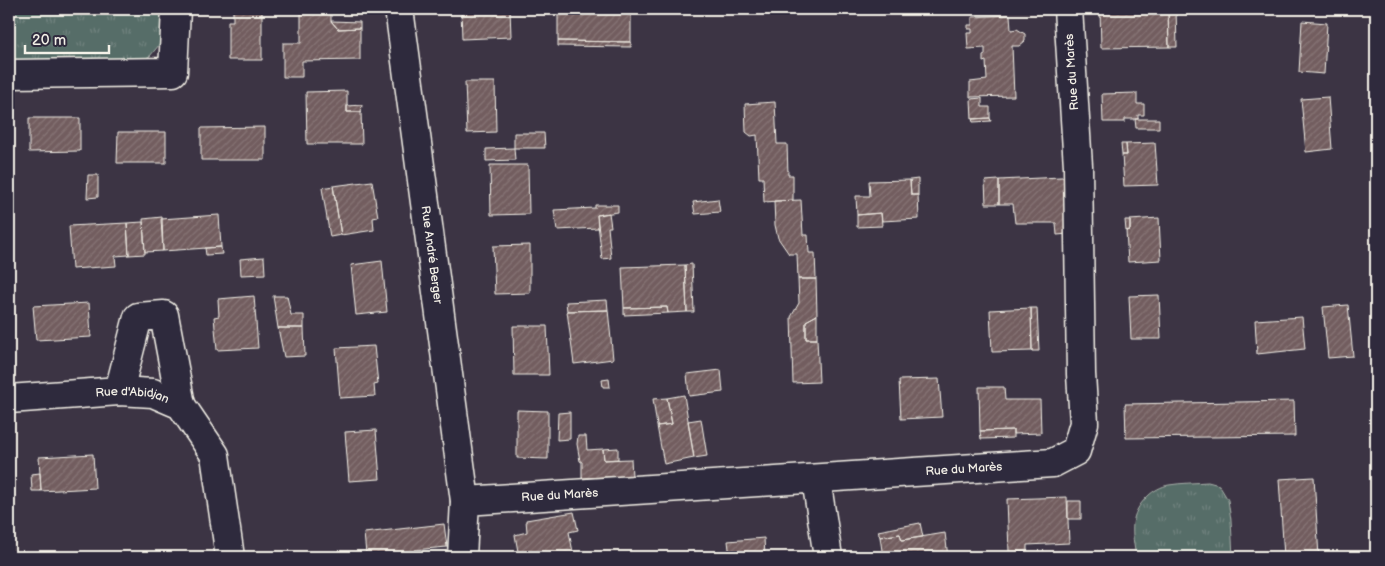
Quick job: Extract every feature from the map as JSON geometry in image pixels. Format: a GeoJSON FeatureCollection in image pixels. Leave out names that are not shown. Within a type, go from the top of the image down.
{"type":"FeatureCollection","features":[{"type":"Feature","properties":{"kind":"street"},"geometry":{"type":"LineString","coordinates":[[9,74],[173,72],[176,9]]}},
{"type":"Feature","properties":{"kind":"street","name":"Rue André Berger"},"geometry":{"type":"LineString","coordinates":[[399,9],[465,501]]}},
{"type":"Feature","properties":{"kind":"street","name":"Rue du Marès"},"geometry":{"type":"LineString","coordinates":[[465,501],[1053,463],[1076,451],[1084,424],[1081,374],[1078,166],[1068,9]]}},
{"type":"Feature","properties":{"kind":"street"},"geometry":{"type":"LineString","coordinates":[[119,391],[138,317],[164,315],[181,405]]}},
{"type":"Feature","properties":{"kind":"street","name":"Rue d'Abidjan"},"geometry":{"type":"LineString","coordinates":[[9,400],[119,391],[153,393],[181,405],[215,455],[230,557]]}},
{"type":"Feature","properties":{"kind":"street"},"geometry":{"type":"LineString","coordinates":[[816,479],[828,557]]}},
{"type":"Feature","properties":{"kind":"street"},"geometry":{"type":"LineString","coordinates":[[462,557],[465,501]]}},
{"type":"Feature","properties":{"kind":"green space"},"geometry":{"type":"Polygon","coordinates":[[[9,9],[164,9],[164,39],[150,56],[139,61],[9,63],[9,9]]]}},
{"type":"Feature","properties":{"kind":"green space"},"geometry":{"type":"Polygon","coordinates":[[[1208,482],[1219,485],[1228,500],[1233,557],[1136,557],[1133,540],[1134,517],[1148,496],[1152,492],[1166,486],[1208,482]]]}},
{"type":"Feature","properties":{"kind":"building"},"geometry":{"type":"Polygon","coordinates":[[[233,9],[262,9],[262,60],[228,60],[228,21],[233,21],[233,9]]]}},
{"type":"Feature","properties":{"kind":"building"},"geometry":{"type":"Polygon","coordinates":[[[301,9],[331,9],[331,21],[338,29],[360,28],[360,60],[302,61],[302,77],[283,77],[283,43],[301,43],[301,9]]]}},
{"type":"Feature","properties":{"kind":"building"},"geometry":{"type":"Polygon","coordinates":[[[461,9],[510,9],[511,37],[462,39],[461,9]]]}},
{"type":"Feature","properties":{"kind":"building"},"geometry":{"type":"Polygon","coordinates":[[[558,9],[631,9],[631,42],[558,41],[558,9]]]}},
{"type":"Feature","properties":{"kind":"building"},"geometry":{"type":"Polygon","coordinates":[[[1100,9],[1168,9],[1169,47],[1101,48],[1100,9]]]}},
{"type":"Feature","properties":{"kind":"building"},"geometry":{"type":"Polygon","coordinates":[[[1168,9],[1176,9],[1177,47],[1169,47],[1168,9]]]}},
{"type":"Feature","properties":{"kind":"building"},"geometry":{"type":"Polygon","coordinates":[[[1010,15],[1011,30],[1017,29],[1025,34],[1025,41],[1019,46],[1012,46],[1014,96],[970,97],[970,82],[987,80],[986,61],[983,62],[985,48],[968,49],[967,33],[972,33],[972,29],[968,29],[968,25],[972,25],[972,17],[1010,15]]]}},
{"type":"Feature","properties":{"kind":"building"},"geometry":{"type":"Polygon","coordinates":[[[331,21],[360,22],[360,28],[338,29],[331,21]]]}},
{"type":"Feature","properties":{"kind":"building"},"geometry":{"type":"Polygon","coordinates":[[[1302,21],[1327,23],[1324,74],[1299,72],[1302,21]]]}},
{"type":"Feature","properties":{"kind":"building"},"geometry":{"type":"Polygon","coordinates":[[[558,41],[631,42],[631,47],[558,46],[558,41]]]}},
{"type":"Feature","properties":{"kind":"building"},"geometry":{"type":"Polygon","coordinates":[[[465,82],[495,82],[496,132],[467,133],[465,82]]]}},
{"type":"Feature","properties":{"kind":"building"},"geometry":{"type":"Polygon","coordinates":[[[347,91],[347,112],[361,112],[362,144],[307,144],[306,92],[347,91]]]}},
{"type":"Feature","properties":{"kind":"building"},"geometry":{"type":"Polygon","coordinates":[[[1137,93],[1137,104],[1144,104],[1144,115],[1138,115],[1138,119],[1125,119],[1125,122],[1103,122],[1102,94],[1137,93]]]}},
{"type":"Feature","properties":{"kind":"building"},"geometry":{"type":"Polygon","coordinates":[[[1328,97],[1332,149],[1306,152],[1301,99],[1328,97]]]}},
{"type":"Feature","properties":{"kind":"building"},"geometry":{"type":"Polygon","coordinates":[[[982,98],[982,107],[990,107],[990,118],[972,119],[971,99],[982,98]]]}},
{"type":"Feature","properties":{"kind":"building"},"geometry":{"type":"Polygon","coordinates":[[[775,102],[777,144],[787,144],[788,175],[793,175],[793,200],[764,202],[763,178],[759,178],[757,135],[751,136],[746,132],[745,104],[775,102]]]}},
{"type":"Feature","properties":{"kind":"building"},"geometry":{"type":"Polygon","coordinates":[[[362,105],[361,112],[347,112],[347,106],[362,105]]]}},
{"type":"Feature","properties":{"kind":"building"},"geometry":{"type":"Polygon","coordinates":[[[29,118],[80,118],[80,151],[29,152],[29,118]]]}},
{"type":"Feature","properties":{"kind":"building"},"geometry":{"type":"Polygon","coordinates":[[[990,118],[991,121],[973,122],[972,119],[990,118]]]}},
{"type":"Feature","properties":{"kind":"building"},"geometry":{"type":"Polygon","coordinates":[[[1135,119],[1159,119],[1159,128],[1136,128],[1135,119]]]}},
{"type":"Feature","properties":{"kind":"building"},"geometry":{"type":"Polygon","coordinates":[[[265,127],[265,160],[201,160],[201,128],[265,127]]]}},
{"type":"Feature","properties":{"kind":"building"},"geometry":{"type":"Polygon","coordinates":[[[118,132],[166,132],[166,163],[117,163],[118,132]]]}},
{"type":"Feature","properties":{"kind":"building"},"geometry":{"type":"Polygon","coordinates":[[[514,133],[544,133],[545,148],[514,148],[514,133]]]}},
{"type":"Feature","properties":{"kind":"building"},"geometry":{"type":"Polygon","coordinates":[[[1155,143],[1158,185],[1124,186],[1122,155],[1127,155],[1126,144],[1155,143]]]}},
{"type":"Feature","properties":{"kind":"building"},"geometry":{"type":"Polygon","coordinates":[[[1121,144],[1126,144],[1127,155],[1122,155],[1121,144]]]}},
{"type":"Feature","properties":{"kind":"building"},"geometry":{"type":"Polygon","coordinates":[[[514,148],[515,160],[486,161],[486,149],[514,148]]]}},
{"type":"Feature","properties":{"kind":"building"},"geometry":{"type":"Polygon","coordinates":[[[490,165],[528,165],[529,214],[491,215],[490,165]]]}},
{"type":"Feature","properties":{"kind":"building"},"geometry":{"type":"Polygon","coordinates":[[[88,175],[98,175],[98,197],[87,198],[88,175]]]}},
{"type":"Feature","properties":{"kind":"building"},"geometry":{"type":"Polygon","coordinates":[[[1067,177],[1068,234],[1057,235],[1056,223],[1015,223],[1013,204],[999,204],[999,180],[1067,177]]]}},
{"type":"Feature","properties":{"kind":"building"},"geometry":{"type":"Polygon","coordinates":[[[918,179],[918,195],[911,195],[910,180],[918,179]]]}},
{"type":"Feature","properties":{"kind":"building"},"geometry":{"type":"Polygon","coordinates":[[[910,180],[911,195],[918,195],[919,219],[882,221],[881,213],[857,215],[856,196],[870,196],[869,181],[910,180]]]}},
{"type":"Feature","properties":{"kind":"building"},"geometry":{"type":"Polygon","coordinates":[[[999,180],[999,204],[986,204],[985,181],[999,180]]]}},
{"type":"Feature","properties":{"kind":"building"},"geometry":{"type":"Polygon","coordinates":[[[372,181],[378,217],[373,218],[374,230],[341,235],[333,186],[372,181]]]}},
{"type":"Feature","properties":{"kind":"building"},"geometry":{"type":"Polygon","coordinates":[[[333,186],[341,235],[330,237],[322,188],[333,186]]]}},
{"type":"Feature","properties":{"kind":"building"},"geometry":{"type":"Polygon","coordinates":[[[718,199],[720,212],[695,214],[693,202],[718,199]]]}},
{"type":"Feature","properties":{"kind":"building"},"geometry":{"type":"Polygon","coordinates":[[[801,200],[803,235],[808,235],[809,253],[815,253],[816,279],[798,279],[797,254],[789,254],[778,238],[775,225],[774,201],[801,200]]]}},
{"type":"Feature","properties":{"kind":"building"},"geometry":{"type":"Polygon","coordinates":[[[595,205],[618,205],[618,212],[597,215],[598,228],[557,230],[554,210],[595,208],[595,205]]]}},
{"type":"Feature","properties":{"kind":"building"},"geometry":{"type":"Polygon","coordinates":[[[609,213],[611,227],[608,227],[611,258],[602,259],[597,215],[609,213]]]}},
{"type":"Feature","properties":{"kind":"building"},"geometry":{"type":"Polygon","coordinates":[[[881,213],[882,226],[857,227],[857,215],[881,213]]]}},
{"type":"Feature","properties":{"kind":"building"},"geometry":{"type":"Polygon","coordinates":[[[219,215],[221,247],[163,251],[161,219],[219,215]]]}},
{"type":"Feature","properties":{"kind":"building"},"geometry":{"type":"Polygon","coordinates":[[[162,217],[163,251],[145,252],[143,219],[162,217]]]}},
{"type":"Feature","properties":{"kind":"building"},"geometry":{"type":"Polygon","coordinates":[[[1159,218],[1161,260],[1128,262],[1126,231],[1130,230],[1130,220],[1159,218]]]}},
{"type":"Feature","properties":{"kind":"building"},"geometry":{"type":"Polygon","coordinates":[[[1125,220],[1130,220],[1130,230],[1126,231],[1125,220]]]}},
{"type":"Feature","properties":{"kind":"building"},"geometry":{"type":"Polygon","coordinates":[[[143,222],[145,254],[129,255],[127,223],[143,222]]]}},
{"type":"Feature","properties":{"kind":"building"},"geometry":{"type":"Polygon","coordinates":[[[127,223],[129,255],[115,256],[116,266],[72,269],[69,226],[127,223]]]}},
{"type":"Feature","properties":{"kind":"building"},"geometry":{"type":"Polygon","coordinates":[[[530,245],[530,293],[495,294],[493,246],[530,245]]]}},
{"type":"Feature","properties":{"kind":"building"},"geometry":{"type":"Polygon","coordinates":[[[221,247],[222,254],[206,255],[205,248],[221,247]]]}},
{"type":"Feature","properties":{"kind":"building"},"geometry":{"type":"Polygon","coordinates":[[[264,257],[265,274],[241,275],[240,259],[264,257]]]}},
{"type":"Feature","properties":{"kind":"building"},"geometry":{"type":"Polygon","coordinates":[[[382,261],[387,312],[356,315],[351,265],[382,261]]]}},
{"type":"Feature","properties":{"kind":"building"},"geometry":{"type":"Polygon","coordinates":[[[692,264],[694,312],[687,312],[685,265],[692,264]]]}},
{"type":"Feature","properties":{"kind":"building"},"geometry":{"type":"Polygon","coordinates":[[[685,265],[687,312],[668,313],[667,307],[624,308],[622,267],[685,265]]]}},
{"type":"Feature","properties":{"kind":"building"},"geometry":{"type":"Polygon","coordinates":[[[798,279],[816,279],[817,315],[806,321],[806,339],[817,339],[819,382],[793,383],[791,317],[799,303],[798,279]]]}},
{"type":"Feature","properties":{"kind":"building"},"geometry":{"type":"Polygon","coordinates":[[[1159,295],[1161,339],[1131,339],[1129,296],[1159,295]]]}},
{"type":"Feature","properties":{"kind":"building"},"geometry":{"type":"Polygon","coordinates":[[[254,296],[258,348],[217,350],[214,317],[219,316],[218,299],[254,296]]]}},
{"type":"Feature","properties":{"kind":"building"},"geometry":{"type":"Polygon","coordinates":[[[273,296],[287,296],[291,315],[304,315],[304,328],[278,328],[273,296]]]}},
{"type":"Feature","properties":{"kind":"building"},"geometry":{"type":"Polygon","coordinates":[[[607,300],[608,310],[567,311],[566,302],[607,300]]]}},
{"type":"Feature","properties":{"kind":"building"},"geometry":{"type":"Polygon","coordinates":[[[89,303],[91,337],[36,340],[33,306],[89,303]]]}},
{"type":"Feature","properties":{"kind":"building"},"geometry":{"type":"Polygon","coordinates":[[[1348,305],[1353,356],[1328,358],[1323,307],[1348,305]]]}},
{"type":"Feature","properties":{"kind":"building"},"geometry":{"type":"Polygon","coordinates":[[[667,307],[668,313],[624,315],[624,308],[667,307]]]}},
{"type":"Feature","properties":{"kind":"building"},"geometry":{"type":"Polygon","coordinates":[[[1031,308],[1032,351],[992,352],[990,310],[1031,308]]]}},
{"type":"Feature","properties":{"kind":"building"},"geometry":{"type":"Polygon","coordinates":[[[1031,308],[1037,308],[1039,351],[1032,351],[1031,308]]]}},
{"type":"Feature","properties":{"kind":"building"},"geometry":{"type":"Polygon","coordinates":[[[608,310],[613,359],[574,364],[567,311],[608,310]]]}},
{"type":"Feature","properties":{"kind":"building"},"geometry":{"type":"Polygon","coordinates":[[[817,315],[817,339],[806,339],[806,321],[817,315]]]}},
{"type":"Feature","properties":{"kind":"building"},"geometry":{"type":"Polygon","coordinates":[[[1302,317],[1305,349],[1257,354],[1255,320],[1302,317]]]}},
{"type":"Feature","properties":{"kind":"building"},"geometry":{"type":"Polygon","coordinates":[[[513,326],[547,326],[549,375],[514,375],[513,326]]]}},
{"type":"Feature","properties":{"kind":"building"},"geometry":{"type":"Polygon","coordinates":[[[278,328],[304,328],[305,356],[284,357],[278,328]]]}},
{"type":"Feature","properties":{"kind":"building"},"geometry":{"type":"Polygon","coordinates":[[[374,346],[378,384],[374,385],[375,396],[340,398],[336,348],[374,346]]]}},
{"type":"Feature","properties":{"kind":"building"},"geometry":{"type":"Polygon","coordinates":[[[721,370],[723,392],[689,396],[687,374],[721,370]]]}},
{"type":"Feature","properties":{"kind":"building"},"geometry":{"type":"Polygon","coordinates":[[[609,379],[610,387],[603,387],[602,380],[609,379]]]}},
{"type":"Feature","properties":{"kind":"building"},"geometry":{"type":"Polygon","coordinates":[[[939,379],[942,417],[901,419],[899,380],[939,379]]]}},
{"type":"Feature","properties":{"kind":"building"},"geometry":{"type":"Polygon","coordinates":[[[979,387],[1004,387],[1005,400],[1040,400],[1041,433],[1013,434],[1013,430],[980,431],[979,387]]]}},
{"type":"Feature","properties":{"kind":"building"},"geometry":{"type":"Polygon","coordinates":[[[684,395],[694,458],[664,464],[657,426],[672,424],[667,398],[684,395]]]}},
{"type":"Feature","properties":{"kind":"building"},"geometry":{"type":"Polygon","coordinates":[[[667,398],[672,424],[657,426],[653,399],[667,398]]]}},
{"type":"Feature","properties":{"kind":"building"},"geometry":{"type":"Polygon","coordinates":[[[1294,401],[1295,436],[1126,438],[1125,404],[1294,401]]]}},
{"type":"Feature","properties":{"kind":"building"},"geometry":{"type":"Polygon","coordinates":[[[517,410],[548,411],[548,459],[517,458],[517,410]]]}},
{"type":"Feature","properties":{"kind":"building"},"geometry":{"type":"Polygon","coordinates":[[[570,412],[570,439],[557,440],[558,413],[570,412]]]}},
{"type":"Feature","properties":{"kind":"building"},"geometry":{"type":"Polygon","coordinates":[[[701,419],[707,456],[694,458],[688,421],[701,419]]]}},
{"type":"Feature","properties":{"kind":"building"},"geometry":{"type":"Polygon","coordinates":[[[376,430],[380,479],[349,481],[345,432],[376,430]]]}},
{"type":"Feature","properties":{"kind":"building"},"geometry":{"type":"Polygon","coordinates":[[[1013,430],[1013,438],[981,439],[980,431],[1013,430]]]}},
{"type":"Feature","properties":{"kind":"building"},"geometry":{"type":"Polygon","coordinates":[[[578,436],[586,436],[587,450],[603,449],[604,460],[631,459],[632,476],[582,478],[582,462],[580,461],[577,444],[578,436]]]}},
{"type":"Feature","properties":{"kind":"building"},"geometry":{"type":"Polygon","coordinates":[[[618,448],[618,459],[604,460],[603,449],[618,448]]]}},
{"type":"Feature","properties":{"kind":"building"},"geometry":{"type":"Polygon","coordinates":[[[93,454],[95,488],[41,491],[39,457],[93,454]]]}},
{"type":"Feature","properties":{"kind":"building"},"geometry":{"type":"Polygon","coordinates":[[[40,473],[41,491],[32,491],[31,474],[40,473]]]}},
{"type":"Feature","properties":{"kind":"building"},"geometry":{"type":"Polygon","coordinates":[[[1314,477],[1319,557],[1284,557],[1279,479],[1314,477]]]}},
{"type":"Feature","properties":{"kind":"building"},"geometry":{"type":"Polygon","coordinates":[[[1067,497],[1069,543],[1027,545],[1027,552],[1009,552],[1007,499],[1067,497]]]}},
{"type":"Feature","properties":{"kind":"building"},"geometry":{"type":"Polygon","coordinates":[[[1068,501],[1081,501],[1081,519],[1068,519],[1068,501]]]}},
{"type":"Feature","properties":{"kind":"building"},"geometry":{"type":"Polygon","coordinates":[[[574,512],[578,530],[569,532],[574,557],[519,557],[515,535],[527,532],[526,520],[574,512]]]}},
{"type":"Feature","properties":{"kind":"building"},"geometry":{"type":"Polygon","coordinates":[[[920,523],[923,537],[902,540],[900,534],[880,537],[878,531],[920,523]]]}},
{"type":"Feature","properties":{"kind":"building"},"geometry":{"type":"Polygon","coordinates":[[[444,524],[447,547],[414,550],[415,557],[351,557],[366,554],[364,533],[444,524]]]}},
{"type":"Feature","properties":{"kind":"building"},"geometry":{"type":"Polygon","coordinates":[[[945,533],[948,557],[883,557],[880,537],[900,534],[902,540],[945,533]]]}},
{"type":"Feature","properties":{"kind":"building"},"geometry":{"type":"Polygon","coordinates":[[[764,538],[765,557],[730,557],[728,541],[764,538]]]}}]}
